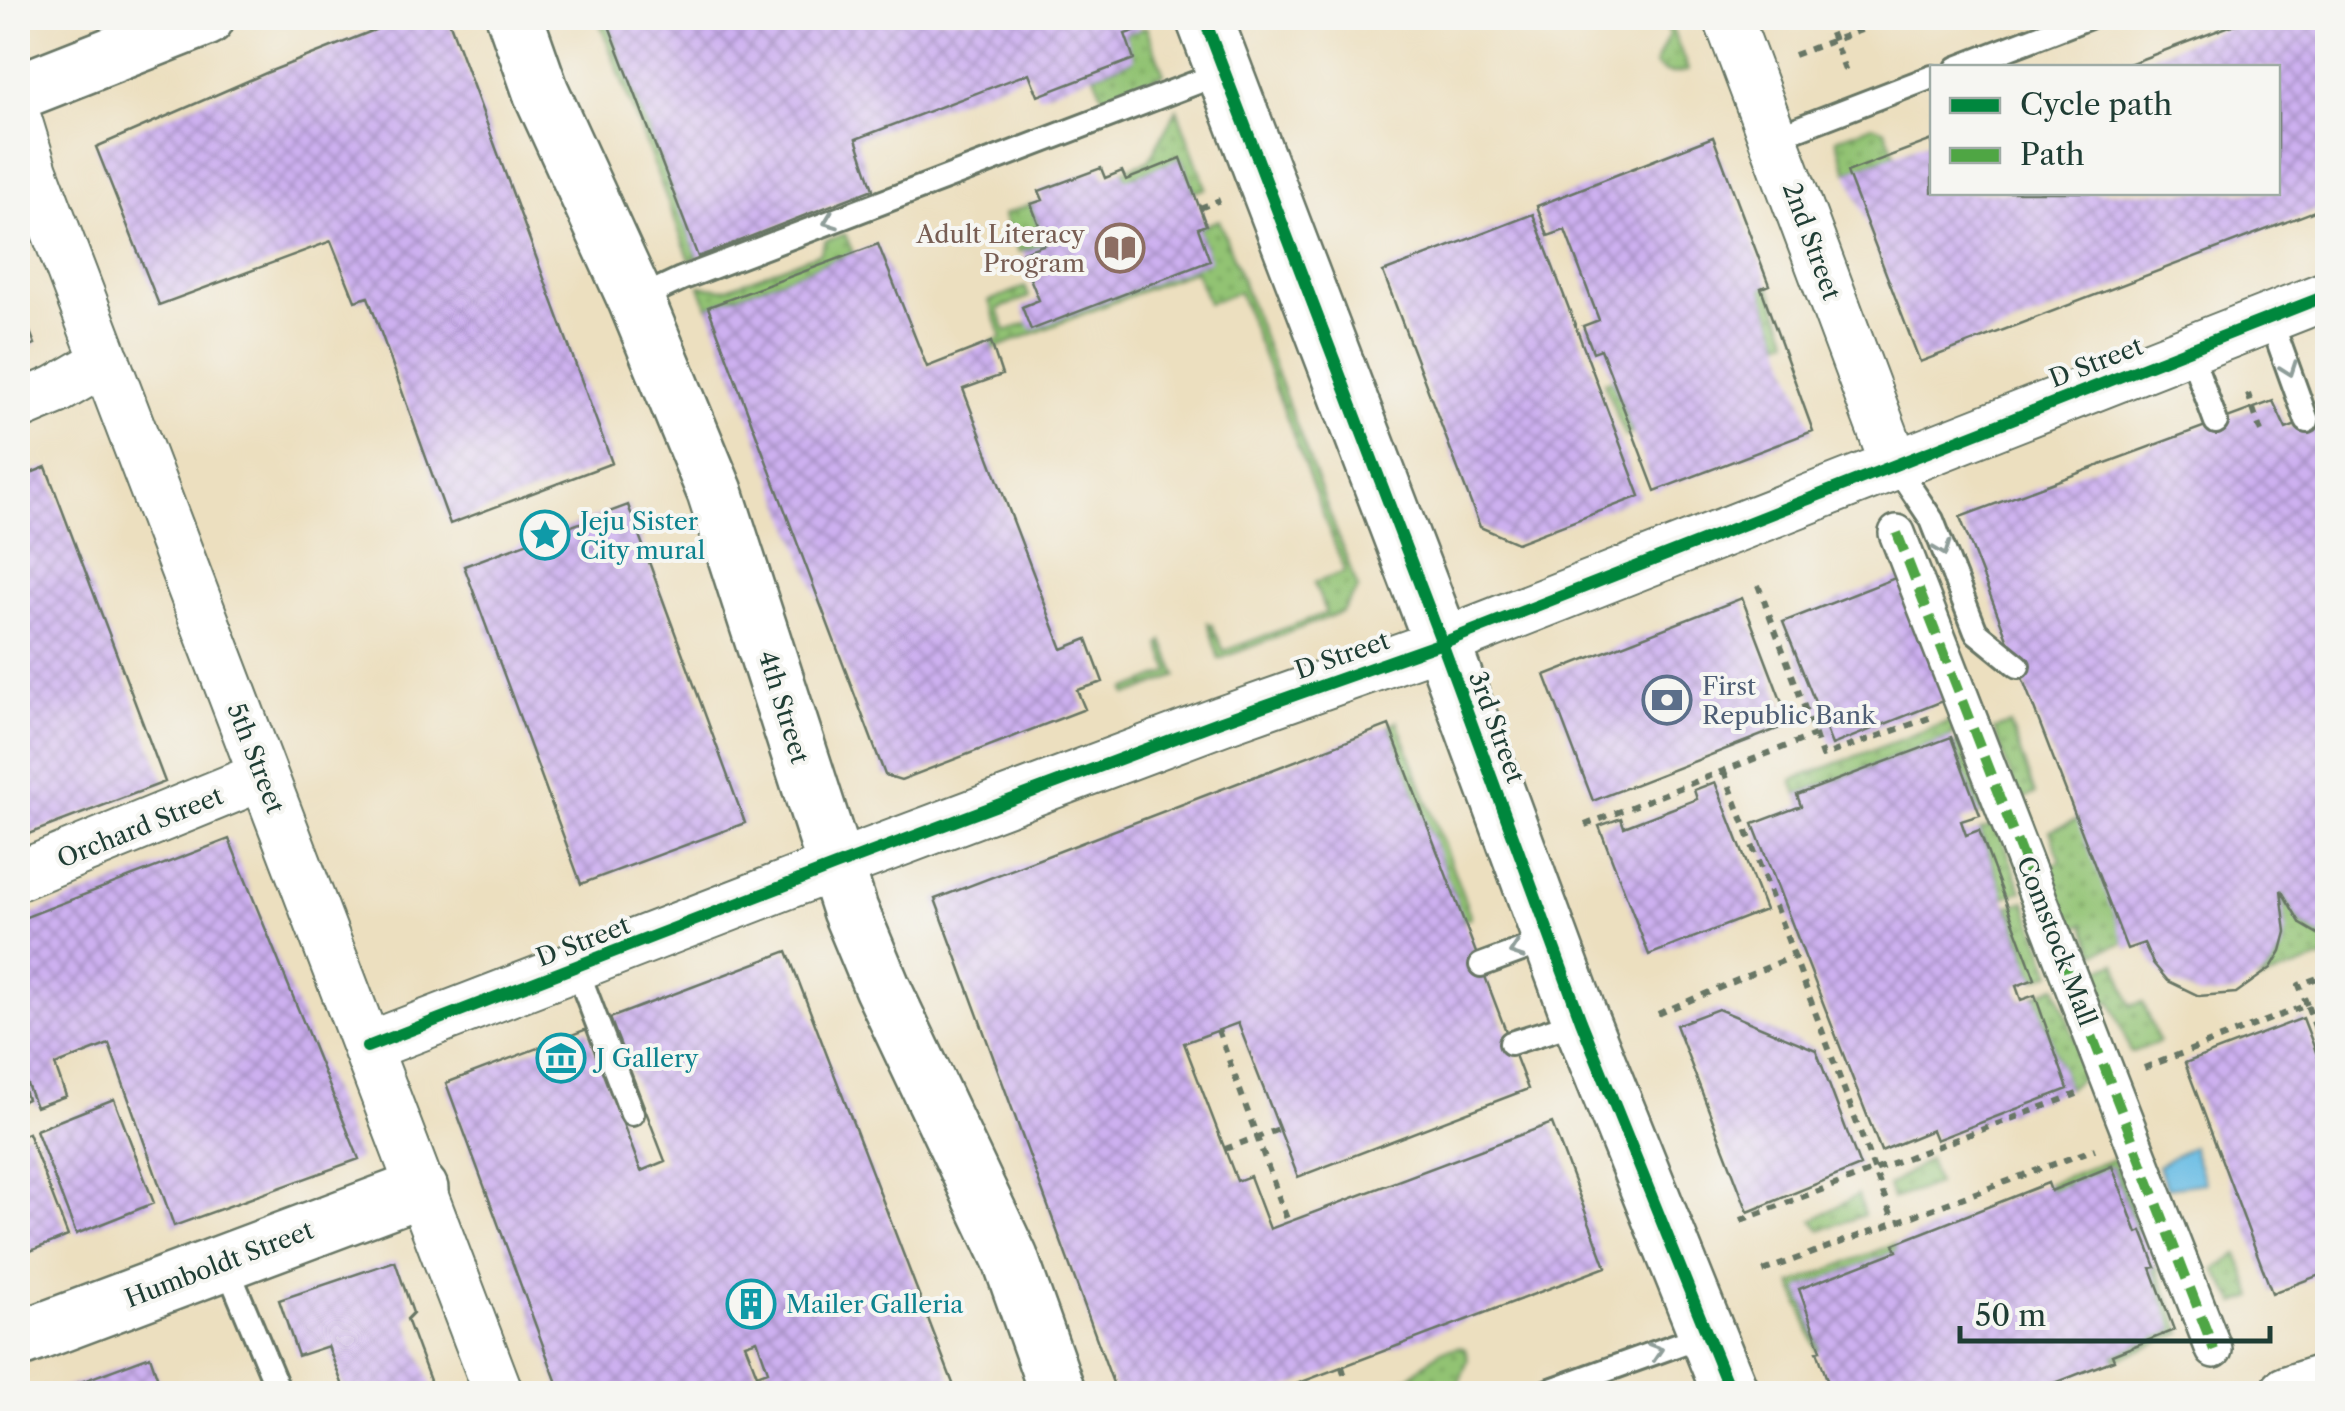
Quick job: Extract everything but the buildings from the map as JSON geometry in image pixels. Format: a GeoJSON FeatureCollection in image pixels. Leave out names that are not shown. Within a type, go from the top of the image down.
{"type":"FeatureCollection","features":[{"type":"Feature","properties":{"kind":"street"},"geometry":{"type":"LineString","coordinates":[[18,92],[206,18]]}},
{"type":"Feature","properties":{"kind":"street","name":"4th Street"},"geometry":{"type":"LineString","coordinates":[[515,18],[541,92],[636,300],[715,492],[834,866],[882,987],[1010,1258],[1058,1394]]}},
{"type":"Feature","properties":{"kind":"street","name":"3rd Street"},"geometry":{"type":"LineString","coordinates":[[1204,18],[1581,1021],[1731,1394]]}},
{"type":"Feature","properties":{"kind":"street","name":"2nd Street"},"geometry":{"type":"LineString","coordinates":[[1728,18],[1895,464]]}},
{"type":"Feature","properties":{"kind":"street","name":"5th Street"},"geometry":{"type":"LineString","coordinates":[[18,122],[33,171],[499,1394]]}},
{"type":"Feature","properties":{"kind":"street","name":"D Street"},"geometry":{"type":"LineString","coordinates":[[368,1047],[834,866],[1442,643],[2328,295]]}},
{"type":"Feature","properties":{"kind":"street"},"geometry":{"type":"LineString","coordinates":[[18,406],[56,390],[106,360]]}},
{"type":"Feature","properties":{"kind":"street","name":"Comstock Mall"},"geometry":{"type":"LineString","coordinates":[[1897,533],[2214,1350]]}},
{"type":"Feature","properties":{"kind":"street","name":"Orchard Street"},"geometry":{"type":"LineString","coordinates":[[18,876],[263,776]]}},
{"type":"Feature","properties":{"kind":"street","name":"Humboldt Street"},"geometry":{"type":"LineString","coordinates":[[18,1340],[420,1190]]}},
{"type":"Feature","properties":{"kind":"street"},"geometry":{"type":"LineString","coordinates":[[2288,1394],[2328,1381]]}},
{"type":"Feature","properties":{"kind":"lane"},"geometry":{"type":"LineString","coordinates":[[1965,65],[2087,18]]}},
{"type":"Feature","properties":{"kind":"lane"},"geometry":{"type":"LineString","coordinates":[[636,300],[920,186],[1224,72]]}},
{"type":"Feature","properties":{"kind":"lane"},"geometry":{"type":"LineString","coordinates":[[1773,138],[1930,78]]}},
{"type":"Feature","properties":{"kind":"lane"},"geometry":{"type":"LineString","coordinates":[[2270,318],[2307,421]]}},
{"type":"Feature","properties":{"kind":"lane"},"geometry":{"type":"LineString","coordinates":[[2190,350],[2216,422]]}},
{"type":"Feature","properties":{"kind":"lane"},"geometry":{"type":"LineString","coordinates":[[1895,464],[1932,520],[1976,632],[2018,666]]}},
{"type":"Feature","properties":{"kind":"lane"},"geometry":{"type":"LineString","coordinates":[[1481,965],[1551,939]]}},
{"type":"Feature","properties":{"kind":"lane"},"geometry":{"type":"LineString","coordinates":[[576,968],[632,1114]]}},
{"type":"Feature","properties":{"kind":"lane"},"geometry":{"type":"LineString","coordinates":[[1511,1042],[1581,1021]]}},
{"type":"Feature","properties":{"kind":"lane"},"geometry":{"type":"LineString","coordinates":[[225,1262],[280,1394]]}},
{"type":"Feature","properties":{"kind":"lane"},"geometry":{"type":"LineString","coordinates":[[1540,1394],[1707,1334]]}},
{"type":"Feature","properties":{"kind":"path"},"geometry":{"type":"LineString","coordinates":[[1825,18],[1849,81]]}},
{"type":"Feature","properties":{"kind":"path"},"geometry":{"type":"LineString","coordinates":[[1794,56],[1894,18]]}},
{"type":"Feature","properties":{"kind":"path"},"geometry":{"type":"LineString","coordinates":[[1200,208],[1220,200]]}},
{"type":"Feature","properties":{"kind":"path"},"geometry":{"type":"LineString","coordinates":[[2248,394],[2262,435]]}},
{"type":"Feature","properties":{"kind":"path"},"geometry":{"type":"LineString","coordinates":[[1758,586],[1822,756],[1966,705]]}},
{"type":"Feature","properties":{"kind":"path"},"geometry":{"type":"LineString","coordinates":[[1585,824],[1815,736]]}},
{"type":"Feature","properties":{"kind":"path"},"geometry":{"type":"LineString","coordinates":[[1724,771],[1894,1222]]}},
{"type":"Feature","properties":{"kind":"path"},"geometry":{"type":"LineString","coordinates":[[1658,1014],[1794,956]]}},
{"type":"Feature","properties":{"kind":"path"},"geometry":{"type":"LineString","coordinates":[[2328,974],[2299,985],[2328,1061]]}},
{"type":"Feature","properties":{"kind":"path"},"geometry":{"type":"LineString","coordinates":[[1741,1220],[2307,1005]]}},
{"type":"Feature","properties":{"kind":"path"},"geometry":{"type":"LineString","coordinates":[[1218,1030],[1288,1222]]}},
{"type":"Feature","properties":{"kind":"path"},"geometry":{"type":"LineString","coordinates":[[1225,1149],[1279,1129]]}},
{"type":"Feature","properties":{"kind":"path"},"geometry":{"type":"LineString","coordinates":[[1763,1271],[2131,1135]]}},
{"type":"Feature","properties":{"kind":"path"},"geometry":{"type":"LineString","coordinates":[[1342,1367],[1346,1380]]}},
{"type":"Feature","properties":{"kind":"green space"},"geometry":{"type":"Polygon","coordinates":[[[598,18],[606,18],[698,257],[690,260],[598,18]]]}},
{"type":"Feature","properties":{"kind":"green space"},"geometry":{"type":"Polygon","coordinates":[[[1663,18],[1668,18],[1688,70],[1670,73],[1655,65],[1669,34],[1663,18]]]}},
{"type":"Feature","properties":{"kind":"green space"},"geometry":{"type":"Polygon","coordinates":[[[1146,27],[1164,74],[1103,97],[1094,75],[1133,60],[1125,34],[1146,27]]]}},
{"type":"Feature","properties":{"kind":"green space"},"geometry":{"type":"Polygon","coordinates":[[[1177,109],[1206,188],[1194,192],[1181,159],[1126,180],[1122,171],[1148,161],[1177,109]]]}},
{"type":"Feature","properties":{"kind":"green space"},"geometry":{"type":"Polygon","coordinates":[[[1872,125],[1885,130],[1895,154],[1847,172],[1836,139],[1872,125]]]}},
{"type":"Feature","properties":{"kind":"green space"},"geometry":{"type":"Polygon","coordinates":[[[1031,204],[1046,244],[1019,252],[1003,215],[1031,204]]]}},
{"type":"Feature","properties":{"kind":"green space"},"geometry":{"type":"Polygon","coordinates":[[[1219,220],[1358,589],[1342,612],[1219,659],[1208,623],[1224,651],[1326,613],[1314,583],[1345,572],[1239,292],[1208,303],[1195,270],[993,349],[991,342],[1002,338],[989,301],[1025,287],[1029,297],[998,309],[1006,331],[1209,261],[1198,228],[1219,220]]]}},
{"type":"Feature","properties":{"kind":"green space"},"geometry":{"type":"Polygon","coordinates":[[[845,234],[853,253],[708,307],[700,286],[725,289],[820,253],[825,241],[845,234]]]}},
{"type":"Feature","properties":{"kind":"green space"},"geometry":{"type":"Polygon","coordinates":[[[1769,285],[1789,339],[1781,342],[1761,288],[1769,285]]]}},
{"type":"Feature","properties":{"kind":"green space"},"geometry":{"type":"Polygon","coordinates":[[[1612,379],[1632,433],[1625,437],[1604,382],[1612,379]]]}},
{"type":"Feature","properties":{"kind":"green space"},"geometry":{"type":"Polygon","coordinates":[[[1163,641],[1177,676],[1127,695],[1125,690],[1170,672],[1160,645],[1163,641]]]}},
{"type":"Feature","properties":{"kind":"green space"},"geometry":{"type":"Polygon","coordinates":[[[1958,718],[1951,737],[1797,794],[1792,780],[1958,718]]]}},
{"type":"Feature","properties":{"kind":"green space"},"geometry":{"type":"Polygon","coordinates":[[[1397,721],[1471,917],[1463,920],[1389,725],[1397,721]]]}},
{"type":"Feature","properties":{"kind":"green space"},"geometry":{"type":"Polygon","coordinates":[[[2010,724],[2035,794],[2019,800],[1994,729],[2010,724]]]}},
{"type":"Feature","properties":{"kind":"green space"},"geometry":{"type":"Polygon","coordinates":[[[1967,740],[1992,810],[1980,815],[1954,745],[1967,740]]]}},
{"type":"Feature","properties":{"kind":"green space"},"geometry":{"type":"Polygon","coordinates":[[[2079,819],[2125,942],[2095,953],[2084,924],[2068,930],[2045,868],[2061,861],[2050,831],[2079,819]]]}},
{"type":"Feature","properties":{"kind":"green space"},"geometry":{"type":"Polygon","coordinates":[[[1997,824],[2022,891],[2004,897],[1980,830],[1997,824]]]}},
{"type":"Feature","properties":{"kind":"green space"},"geometry":{"type":"Polygon","coordinates":[[[2281,890],[2301,924],[2327,940],[2327,957],[2257,982],[2276,961],[2284,939],[2281,890]]]}},
{"type":"Feature","properties":{"kind":"green space"},"geometry":{"type":"Polygon","coordinates":[[[2025,901],[2052,973],[2035,979],[2009,906],[2025,901]]]}},
{"type":"Feature","properties":{"kind":"green space"},"geometry":{"type":"Polygon","coordinates":[[[2116,963],[2131,1006],[2143,1002],[2159,1042],[2131,1053],[2111,1001],[2095,1006],[2083,975],[2116,963]]]}},
{"type":"Feature","properties":{"kind":"green space"},"geometry":{"type":"Polygon","coordinates":[[[2056,986],[2087,1073],[2068,1089],[2035,995],[2056,986]]]}},
{"type":"Feature","properties":{"kind":"green space"},"geometry":{"type":"Polygon","coordinates":[[[2116,1158],[2142,1231],[2137,1233],[2112,1167],[2051,1191],[2048,1183],[2116,1158]]]}},
{"type":"Feature","properties":{"kind":"green space"},"geometry":{"type":"Polygon","coordinates":[[[1929,1159],[1937,1184],[1892,1199],[1888,1186],[1929,1159]]]}},
{"type":"Feature","properties":{"kind":"green space"},"geometry":{"type":"Polygon","coordinates":[[[1858,1195],[1864,1215],[1821,1230],[1813,1220],[1858,1195]]]}},
{"type":"Feature","properties":{"kind":"green space"},"geometry":{"type":"Polygon","coordinates":[[[1894,1244],[1897,1251],[1799,1289],[1821,1350],[1817,1351],[1792,1284],[1894,1244]]]}},
{"type":"Feature","properties":{"kind":"green space"},"geometry":{"type":"Polygon","coordinates":[[[2238,1254],[2254,1297],[2236,1303],[2215,1269],[2238,1254]]]}},
{"type":"Feature","properties":{"kind":"green space"},"geometry":{"type":"Polygon","coordinates":[[[2156,1267],[2182,1333],[2114,1360],[2112,1355],[2174,1330],[2151,1268],[2156,1267]]]}},
{"type":"Feature","properties":{"kind":"green space"},"geometry":{"type":"Polygon","coordinates":[[[1465,1349],[1468,1360],[1455,1393],[1371,1393],[1409,1377],[1440,1351],[1465,1349]]]}},
{"type":"Feature","properties":{"kind":"water"},"geometry":{"type":"Polygon","coordinates":[[[2192,1146],[2205,1183],[2167,1188],[2158,1166],[2192,1146]]]}},
{"type":"Feature","properties":{"kind":"marked path"},"geometry":{"type":"LineString","coordinates":[[1897,533],[2214,1350]]}},
{"type":"Feature","properties":{"kind":"cycle path"},"geometry":{"type":"LineString","coordinates":[[1204,18],[1581,1021],[1731,1394]]}},
{"type":"Feature","properties":{"kind":"cycle path"},"geometry":{"type":"LineString","coordinates":[[367,1047],[835,866],[1442,643],[2328,295]]}},
{"type":"Feature","properties":{"kind":"place","name":"Adult Literacy Program"},"geometry":{"type":"Point","coordinates":[1120,248]}},
{"type":"Feature","properties":{"kind":"place","name":"Jeju Sister City mural"},"geometry":{"type":"Point","coordinates":[545,535]}},
{"type":"Feature","properties":{"kind":"place","name":"First Republic Bank"},"geometry":{"type":"Point","coordinates":[1667,700]}},
{"type":"Feature","properties":{"kind":"place","name":"J Gallery"},"geometry":{"type":"Point","coordinates":[561,1058]}},
{"type":"Feature","properties":{"kind":"place","name":"Mailer Galleria"},"geometry":{"type":"Point","coordinates":[751,1304]}}]}
